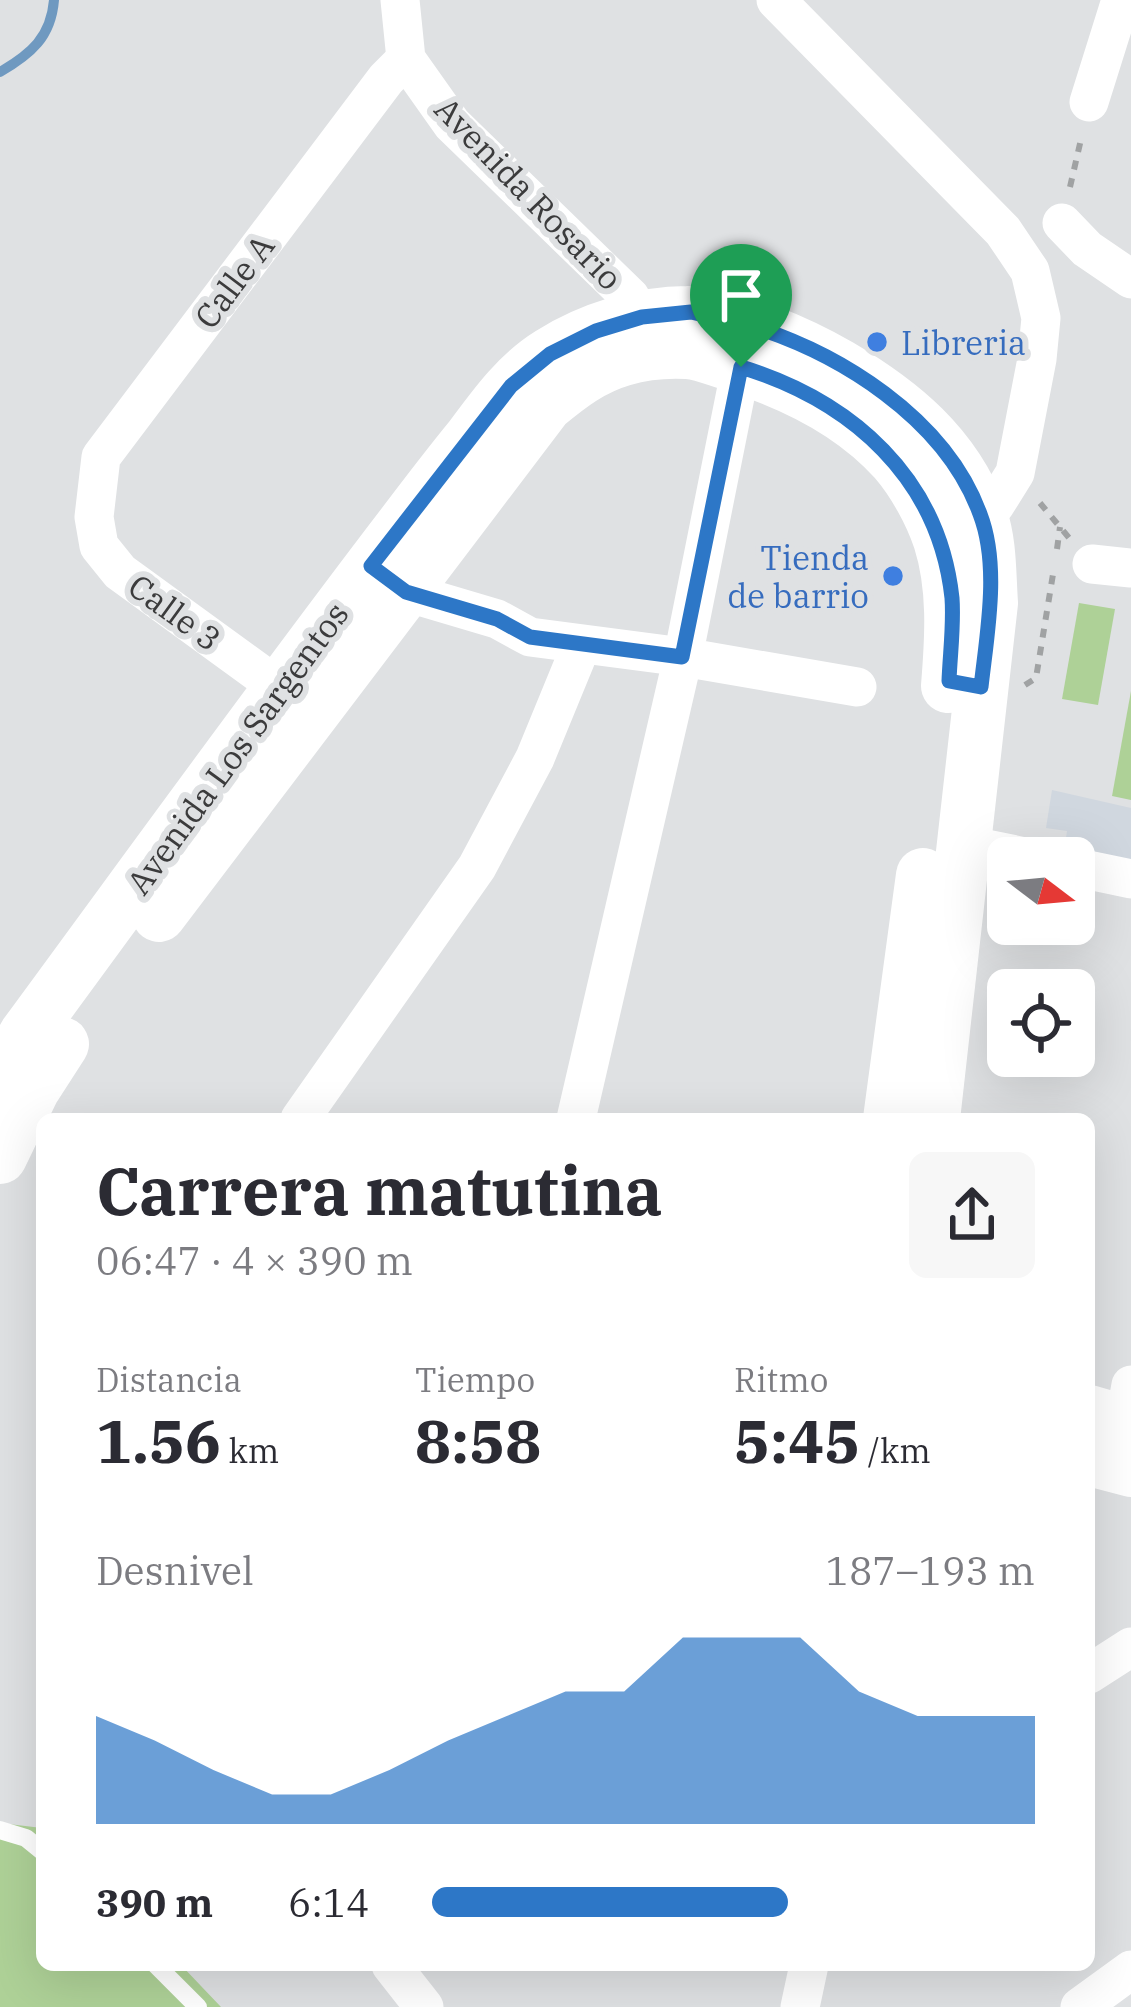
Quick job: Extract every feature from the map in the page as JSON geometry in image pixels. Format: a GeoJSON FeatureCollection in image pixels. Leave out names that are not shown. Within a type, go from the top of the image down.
{"type":"FeatureCollection","features":[{"type":"Feature","properties":{"kind":"main road","name":"Avenida Los Sargentos"},"geometry":{"type":"LineString","coordinates":[[0,1078],[26,1034],[280,689],[546,406],[586,373],[624,358],[646,335],[691,312],[782,338],[884,392],[922,424],[954,461],[981,516],[991,603],[965,684],[891,1113]]}},
{"type":"Feature","properties":{"kind":"main road","name":"Avenida Los Sargentos"},"geometry":{"type":"LineString","coordinates":[[646,335],[776,378],[825,403],[896,460],[920,495],[940,540],[965,684],[962,844],[934,1113]]}},
{"type":"Feature","properties":{"kind":"main road","name":"Avenida Los Sargentos"},"geometry":{"type":"LineString","coordinates":[[0,1157],[33,1089],[67,1037],[388,579]]}},
{"type":"Feature","properties":{"kind":"street","name":"Avenida Rosario"},"geometry":{"type":"LineString","coordinates":[[400,0],[406,58],[452,124],[630,296],[646,335]]}},
{"type":"Feature","properties":{"kind":"street"},"geometry":{"type":"LineString","coordinates":[[776,0],[1003,231],[1030,271],[1041,318],[1015,473],[1006,491],[981,516]]}},
{"type":"Feature","properties":{"kind":"street"},"geometry":{"type":"LineString","coordinates":[[1089,102],[1121,0]]}},
{"type":"Feature","properties":{"kind":"street","name":"Calle A"},"geometry":{"type":"LineString","coordinates":[[94,517],[101,457],[406,58]]}},
{"type":"Feature","properties":{"kind":"street"},"geometry":{"type":"LineString","coordinates":[[1061,224],[1131,279]]}},
{"type":"Feature","properties":{"kind":"street"},"geometry":{"type":"LineString","coordinates":[[577,1113],[682,657],[741,367]]}},
{"type":"Feature","properties":{"kind":"street","name":"Calle 3"},"geometry":{"type":"LineString","coordinates":[[94,517],[99,546],[120,572],[280,689]]}},
{"type":"Feature","properties":{"kind":"street"},"geometry":{"type":"LineString","coordinates":[[388,579],[497,619],[530,637],[856,687]]}},
{"type":"Feature","properties":{"kind":"street"},"geometry":{"type":"LineString","coordinates":[[304,1113],[478,867],[535,758],[581,646]]}},
{"type":"Feature","properties":{"kind":"street"},"geometry":{"type":"LineString","coordinates":[[962,844],[987,849]]}},
{"type":"Feature","properties":{"kind":"street"},"geometry":{"type":"LineString","coordinates":[[1095,871],[1131,879]]}},
{"type":"Feature","properties":{"kind":"street"},"geometry":{"type":"LineString","coordinates":[[1095,1670],[1131,1647]]}},
{"type":"Feature","properties":{"kind":"street"},"geometry":{"type":"LineString","coordinates":[[1080,2007],[1131,1970]]}},
{"type":"Feature","properties":{"kind":"street"},"geometry":{"type":"LineString","coordinates":[[397,1971],[424,2007]]}},
{"type":"Feature","properties":{"kind":"street"},"geometry":{"type":"LineString","coordinates":[[800,2007],[807,1971]]}},
{"type":"Feature","properties":{"kind":"lane"},"geometry":{"type":"LineString","coordinates":[[0,1830],[26,1838],[36,1847]]}},
{"type":"Feature","properties":{"kind":"lane"},"geometry":{"type":"LineString","coordinates":[[163,1971],[198,2007]]}},
{"type":"Feature","properties":{"kind":"path"},"geometry":{"type":"LineString","coordinates":[[1061,224],[1089,102]]}},
{"type":"Feature","properties":{"kind":"path"},"geometry":{"type":"LineString","coordinates":[[1015,473],[1060,527],[1112,566]]}},
{"type":"Feature","properties":{"kind":"path"},"geometry":{"type":"LineString","coordinates":[[1036,678],[1060,527]]}},
{"type":"Feature","properties":{"kind":"shaded area"},"geometry":{"type":"Polygon","coordinates":[[[1052,790],[1131,808],[1131,869],[1095,863],[1095,837],[1066,837],[1067,831],[1046,828],[1052,790]]]}},
{"type":"Feature","properties":{"kind":"green space"},"geometry":{"type":"Polygon","coordinates":[[[1079,603],[1115,609],[1098,705],[1062,699],[1079,603]]]}},
{"type":"Feature","properties":{"kind":"green space"},"geometry":{"type":"Polygon","coordinates":[[[1131,691],[1131,800],[1112,796],[1131,691]]]}},
{"type":"Feature","properties":{"kind":"green space"},"geometry":{"type":"Polygon","coordinates":[[[0,1823],[36,1827],[36,1971],[187,1971],[221,2007],[0,2007],[0,1823]]]}},
{"type":"Feature","properties":{"kind":"waterway"},"geometry":{"type":"LineString","coordinates":[[0,72],[38,43],[49,24],[54,0]]}},
{"type":"Feature","properties":{"kind":"place","name":"Libreria"},"geometry":{"type":"Point","coordinates":[877,342]}},
{"type":"Feature","properties":{"kind":"place","name":"Tienda de barrio"},"geometry":{"type":"Point","coordinates":[893,576]}},
{"type":"Feature","properties":{"kind":"route"},"geometry":{"type":"LineString","coordinates":[[691,312],[745,324],[831,361],[884,392],[922,424],[954,461],[981,516],[989,562],[991,603],[981,687],[949,681],[952,600],[940,540],[920,495],[896,460],[825,403],[776,378],[741,367],[682,657],[530,637],[497,619],[406,592],[371,566],[511,386],[550,354],[596,331],[642,317],[691,312]]}}]}
